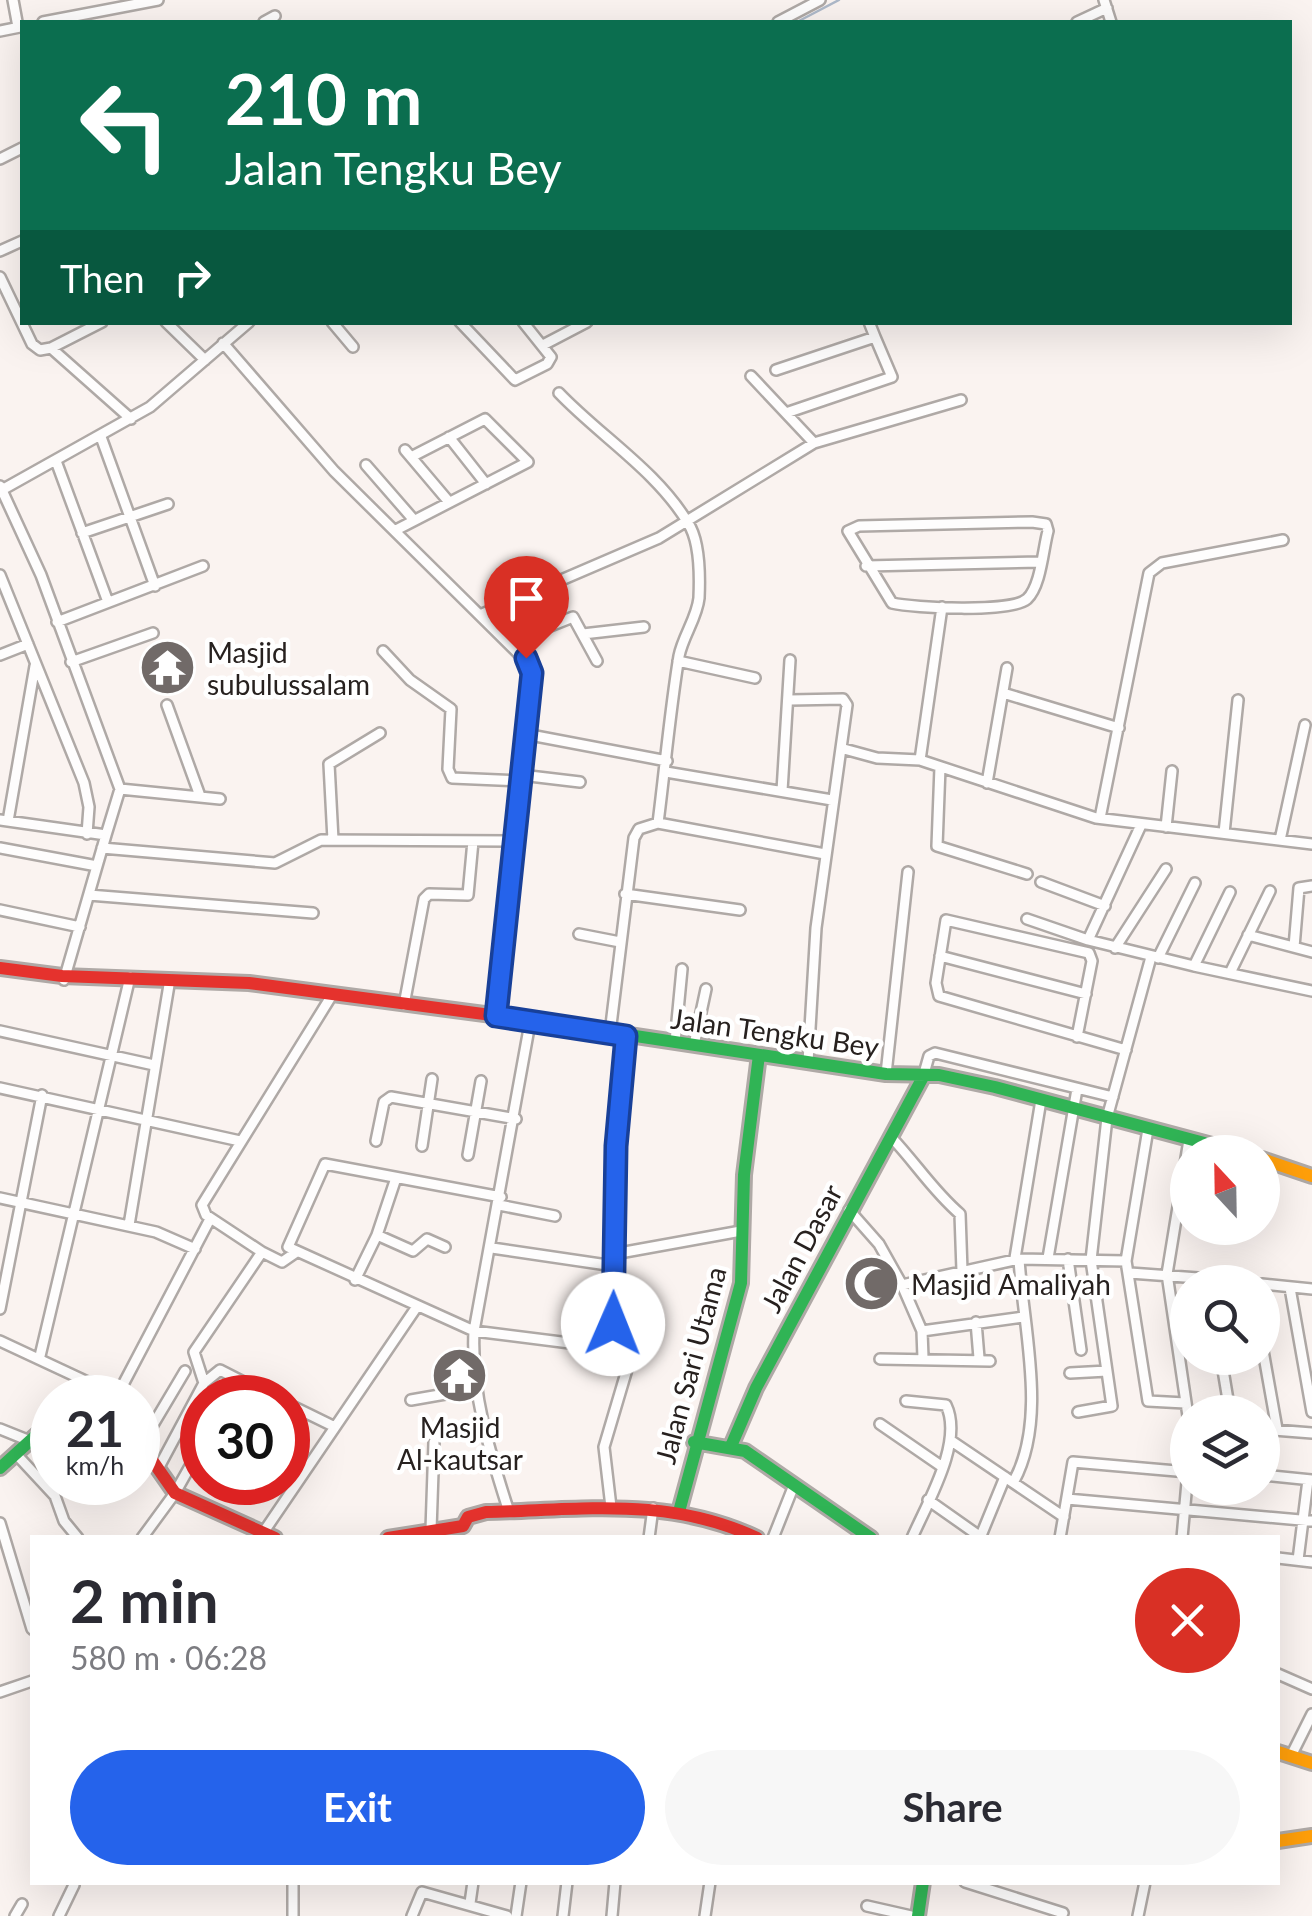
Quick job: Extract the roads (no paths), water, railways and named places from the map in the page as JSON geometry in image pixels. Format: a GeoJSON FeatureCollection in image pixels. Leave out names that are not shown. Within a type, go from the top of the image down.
{"type":"FeatureCollection","features":[{"type":"Feature","properties":{"kind":"street"},"geometry":{"type":"LineString","coordinates":[[0,30],[20,27],[13,0]]}},
{"type":"Feature","properties":{"kind":"street"},"geometry":{"type":"LineString","coordinates":[[53,20],[158,0]]}},
{"type":"Feature","properties":{"kind":"street"},"geometry":{"type":"LineString","coordinates":[[782,20],[820,0]]}},
{"type":"Feature","properties":{"kind":"street"},"geometry":{"type":"LineString","coordinates":[[1080,20],[1106,4]]}},
{"type":"Feature","properties":{"kind":"street"},"geometry":{"type":"LineString","coordinates":[[268,20],[275,16]]}},
{"type":"Feature","properties":{"kind":"street"},"geometry":{"type":"LineString","coordinates":[[0,277],[20,319]]}},
{"type":"Feature","properties":{"kind":"street"},"geometry":{"type":"LineString","coordinates":[[23,325],[32,344],[40,350],[96,325]]}},
{"type":"Feature","properties":{"kind":"street"},"geometry":{"type":"LineString","coordinates":[[169,325],[204,360]]}},
{"type":"Feature","properties":{"kind":"street"},"geometry":{"type":"LineString","coordinates":[[64,980],[120,790],[57,622],[1,489],[131,419],[245,325]]}},
{"type":"Feature","properties":{"kind":"street"},"geometry":{"type":"LineString","coordinates":[[335,325],[353,347]]}},
{"type":"Feature","properties":{"kind":"street"},"geometry":{"type":"LineString","coordinates":[[463,325],[515,380],[550,361],[543,345],[526,325]]}},
{"type":"Feature","properties":{"kind":"street"},"geometry":{"type":"LineString","coordinates":[[543,345],[581,325]]}},
{"type":"Feature","properties":{"kind":"street"},"geometry":{"type":"LineString","coordinates":[[786,413],[892,377],[871,325]]}},
{"type":"Feature","properties":{"kind":"street"},"geometry":{"type":"LineString","coordinates":[[776,370],[875,338]]}},
{"type":"Feature","properties":{"kind":"street"},"geometry":{"type":"LineString","coordinates":[[223,344],[334,471],[510,642],[531,668],[496,1016]]}},
{"type":"Feature","properties":{"kind":"street"},"geometry":{"type":"LineString","coordinates":[[51,348],[131,419]]}},
{"type":"Feature","properties":{"kind":"street"},"geometry":{"type":"LineString","coordinates":[[751,376],[814,444]]}},
{"type":"Feature","properties":{"kind":"street"},"geometry":{"type":"LineString","coordinates":[[559,393],[593,429],[624,452],[688,523],[699,597],[678,661],[658,823]]}},
{"type":"Feature","properties":{"kind":"street"},"geometry":{"type":"LineString","coordinates":[[480,615],[688,523],[814,444],[961,400]]}},
{"type":"Feature","properties":{"kind":"street"},"geometry":{"type":"LineString","coordinates":[[396,530],[528,462],[490,420],[408,454],[449,502]]}},
{"type":"Feature","properties":{"kind":"street"},"geometry":{"type":"LineString","coordinates":[[101,436],[156,586]]}},
{"type":"Feature","properties":{"kind":"street"},"geometry":{"type":"LineString","coordinates":[[449,437],[486,484]]}},
{"type":"Feature","properties":{"kind":"street"},"geometry":{"type":"LineString","coordinates":[[56,461],[108,602]]}},
{"type":"Feature","properties":{"kind":"street"},"geometry":{"type":"LineString","coordinates":[[366,465],[413,519]]}},
{"type":"Feature","properties":{"kind":"street"},"geometry":{"type":"LineString","coordinates":[[82,532],[168,504]]}},
{"type":"Feature","properties":{"kind":"street"},"geometry":{"type":"LineString","coordinates":[[1043,523],[1048,531],[1040,562],[1032,591],[1024,601],[942,607],[892,603],[848,534],[852,527],[1043,523]]}},
{"type":"Feature","properties":{"kind":"street"},"geometry":{"type":"LineString","coordinates":[[1100,818],[1149,572],[1162,564],[1283,540]]}},
{"type":"Feature","properties":{"kind":"street"},"geometry":{"type":"LineString","coordinates":[[866,566],[1040,562]]}},
{"type":"Feature","properties":{"kind":"street"},"geometry":{"type":"LineString","coordinates":[[57,622],[204,566]]}},
{"type":"Feature","properties":{"kind":"street"},"geometry":{"type":"LineString","coordinates":[[0,575],[5,604],[28,644],[84,783],[89,807],[86,834]]}},
{"type":"Feature","properties":{"kind":"street"},"geometry":{"type":"LineString","coordinates":[[920,760],[942,607]]}},
{"type":"Feature","properties":{"kind":"street"},"geometry":{"type":"LineString","coordinates":[[510,642],[569,616],[596,661]]}},
{"type":"Feature","properties":{"kind":"street"},"geometry":{"type":"LineString","coordinates":[[583,634],[644,628]]}},
{"type":"Feature","properties":{"kind":"street"},"geometry":{"type":"LineString","coordinates":[[72,662],[153,633]]}},
{"type":"Feature","properties":{"kind":"street"},"geometry":{"type":"LineString","coordinates":[[0,655],[28,644]]}},
{"type":"Feature","properties":{"kind":"street"},"geometry":{"type":"LineString","coordinates":[[382,651],[410,680],[451,709],[448,770],[452,778],[580,782]]}},
{"type":"Feature","properties":{"kind":"street"},"geometry":{"type":"LineString","coordinates":[[782,791],[790,660]]}},
{"type":"Feature","properties":{"kind":"street"},"geometry":{"type":"LineString","coordinates":[[678,661],[755,678]]}},
{"type":"Feature","properties":{"kind":"street"},"geometry":{"type":"LineString","coordinates":[[35,664],[4,820],[106,835]]}},
{"type":"Feature","properties":{"kind":"street"},"geometry":{"type":"LineString","coordinates":[[986,783],[1008,668]]}},
{"type":"Feature","properties":{"kind":"street"},"geometry":{"type":"LineString","coordinates":[[1003,692],[1119,728]]}},
{"type":"Feature","properties":{"kind":"street"},"geometry":{"type":"LineString","coordinates":[[790,700],[845,701],[844,749],[824,854],[808,1062]]}},
{"type":"Feature","properties":{"kind":"street"},"geometry":{"type":"LineString","coordinates":[[1224,833],[1238,700]]}},
{"type":"Feature","properties":{"kind":"street"},"geometry":{"type":"LineString","coordinates":[[167,705],[200,796]]}},
{"type":"Feature","properties":{"kind":"street"},"geometry":{"type":"LineString","coordinates":[[1280,840],[1305,725]]}},
{"type":"Feature","properties":{"kind":"street"},"geometry":{"type":"LineString","coordinates":[[334,840],[329,764],[380,734]]}},
{"type":"Feature","properties":{"kind":"street"},"geometry":{"type":"LineString","coordinates":[[525,734],[832,800]]}},
{"type":"Feature","properties":{"kind":"street"},"geometry":{"type":"LineString","coordinates":[[844,749],[877,758],[920,760],[1100,818],[1312,844]]}},
{"type":"Feature","properties":{"kind":"street"},"geometry":{"type":"LineString","coordinates":[[940,767],[936,846],[1027,874]]}},
{"type":"Feature","properties":{"kind":"street"},"geometry":{"type":"LineString","coordinates":[[1166,827],[1172,771]]}},
{"type":"Feature","properties":{"kind":"street"},"geometry":{"type":"LineString","coordinates":[[120,790],[220,799]]}},
{"type":"Feature","properties":{"kind":"street"},"geometry":{"type":"LineString","coordinates":[[610,1033],[635,834],[658,823],[824,854]]}},
{"type":"Feature","properties":{"kind":"street"},"geometry":{"type":"LineString","coordinates":[[1088,940],[1141,825]]}},
{"type":"Feature","properties":{"kind":"street"},"geometry":{"type":"LineString","coordinates":[[102,848],[275,863],[311,844],[334,840],[516,841]]}},
{"type":"Feature","properties":{"kind":"street"},"geometry":{"type":"LineString","coordinates":[[404,1005],[424,899],[429,894],[468,895],[473,841]]}},
{"type":"Feature","properties":{"kind":"street"},"geometry":{"type":"LineString","coordinates":[[0,848],[97,866]]}},
{"type":"Feature","properties":{"kind":"street"},"geometry":{"type":"LineString","coordinates":[[1115,948],[1166,869]]}},
{"type":"Feature","properties":{"kind":"street"},"geometry":{"type":"LineString","coordinates":[[886,1074],[908,872]]}},
{"type":"Feature","properties":{"kind":"street"},"geometry":{"type":"LineString","coordinates":[[1041,882],[1105,906]]}},
{"type":"Feature","properties":{"kind":"street"},"geometry":{"type":"LineString","coordinates":[[1078,1412],[1112,1406],[1090,1260],[1107,1118],[1155,958],[1195,883]]}},
{"type":"Feature","properties":{"kind":"street"},"geometry":{"type":"LineString","coordinates":[[1294,947],[1300,888],[1312,886]]}},
{"type":"Feature","properties":{"kind":"street"},"geometry":{"type":"LineString","coordinates":[[1194,966],[1230,892]]}},
{"type":"Feature","properties":{"kind":"street"},"geometry":{"type":"LineString","coordinates":[[1230,972],[1270,892]]}},
{"type":"Feature","properties":{"kind":"street"},"geometry":{"type":"LineString","coordinates":[[626,894],[740,910]]}},
{"type":"Feature","properties":{"kind":"street"},"geometry":{"type":"LineString","coordinates":[[89,895],[313,913]]}},
{"type":"Feature","properties":{"kind":"street"},"geometry":{"type":"LineString","coordinates":[[0,910],[80,927]]}},
{"type":"Feature","properties":{"kind":"street"},"geometry":{"type":"LineString","coordinates":[[1077,1037],[1092,958],[1086,952],[953,918],[945,922],[936,990],[940,996],[1077,1037],[1126,1050]]}},
{"type":"Feature","properties":{"kind":"street"},"geometry":{"type":"LineString","coordinates":[[1027,919],[1115,948],[1312,991]]}},
{"type":"Feature","properties":{"kind":"street"},"geometry":{"type":"LineString","coordinates":[[579,934],[620,942]]}},
{"type":"Feature","properties":{"kind":"street"},"geometry":{"type":"LineString","coordinates":[[1248,935],[1312,952]]}},
{"type":"Feature","properties":{"kind":"street"},"geometry":{"type":"LineString","coordinates":[[940,956],[1086,994]]}},
{"type":"Feature","properties":{"kind":"street","name":"Jalan Tengku Bey"},"geometry":{"type":"LineString","coordinates":[[0,968],[64,980],[130,977],[246,983],[886,1074],[939,1076],[1171,1135]]}},
{"type":"Feature","properties":{"kind":"street"},"geometry":{"type":"LineString","coordinates":[[675,1042],[682,969]]}},
{"type":"Feature","properties":{"kind":"street"},"geometry":{"type":"LineString","coordinates":[[40,1356],[78,1213],[130,977]]}},
{"type":"Feature","properties":{"kind":"street"},"geometry":{"type":"LineString","coordinates":[[129,1225],[143,1122],[170,979]]}},
{"type":"Feature","properties":{"kind":"street"},"geometry":{"type":"LineString","coordinates":[[694,1045],[706,989]]}},
{"type":"Feature","properties":{"kind":"street"},"geometry":{"type":"LineString","coordinates":[[295,1253],[282,1262],[262,1252],[210,1218],[202,1205],[240,1141],[256,1124],[332,995]]}},
{"type":"Feature","properties":{"kind":"street"},"geometry":{"type":"LineString","coordinates":[[509,1512],[474,1389],[474,1332],[516,1119],[530,1023]]}},
{"type":"Feature","properties":{"kind":"street"},"geometry":{"type":"LineString","coordinates":[[0,1031],[154,1064]]}},
{"type":"Feature","properties":{"kind":"street"},"geometry":{"type":"LineString","coordinates":[[611,1347],[626,1036]]}},
{"type":"Feature","properties":{"kind":"street"},"geometry":{"type":"LineString","coordinates":[[922,1077],[929,1056],[936,1053],[1113,1097]]}},
{"type":"Feature","properties":{"kind":"street","name":"Jalan Sari Utama"},"geometry":{"type":"LineString","coordinates":[[680,1508],[694,1442],[740,1283],[741,1231],[760,1055]]}},
{"type":"Feature","properties":{"kind":"street","name":"Jalan Dasar"},"geometry":{"type":"LineString","coordinates":[[731,1446],[756,1388],[922,1077]]}},
{"type":"Feature","properties":{"kind":"street"},"geometry":{"type":"LineString","coordinates":[[422,1146],[432,1079]]}},
{"type":"Feature","properties":{"kind":"street"},"geometry":{"type":"LineString","coordinates":[[468,1155],[481,1081]]}},
{"type":"Feature","properties":{"kind":"street"},"geometry":{"type":"LineString","coordinates":[[0,1088],[240,1141]]}},
{"type":"Feature","properties":{"kind":"street"},"geometry":{"type":"LineString","coordinates":[[1048,1258],[1077,1089]]}},
{"type":"Feature","properties":{"kind":"street"},"geometry":{"type":"LineString","coordinates":[[0,1308],[42,1095]]}},
{"type":"Feature","properties":{"kind":"street"},"geometry":{"type":"LineString","coordinates":[[376,1141],[385,1099],[516,1119]]}},
{"type":"Feature","properties":{"kind":"street"},"geometry":{"type":"LineString","coordinates":[[982,1535],[1029,1436],[1019,1259],[1015,1258],[1040,1100]]}},
{"type":"Feature","properties":{"kind":"street"},"geometry":{"type":"LineString","coordinates":[[1148,1129],[1128,1267],[1148,1401],[1170,1402]]}},
{"type":"Feature","properties":{"kind":"street"},"geometry":{"type":"LineString","coordinates":[[890,1136],[918,1163],[937,1194],[960,1214],[962,1271]]}},
{"type":"Feature","properties":{"kind":"street"},"geometry":{"type":"LineString","coordinates":[[555,1216],[396,1178],[322,1165],[288,1244],[295,1253],[474,1332],[625,1350],[629,1358],[604,1447],[611,1507]]}},
{"type":"Feature","properties":{"kind":"street"},"geometry":{"type":"LineString","coordinates":[[1280,1165],[1312,1176]]}},
{"type":"Feature","properties":{"kind":"street"},"geometry":{"type":"LineString","coordinates":[[354,1280],[377,1235],[396,1178]]}},
{"type":"Feature","properties":{"kind":"street"},"geometry":{"type":"LineString","coordinates":[[0,1198],[129,1225],[195,1249]]}},
{"type":"Feature","properties":{"kind":"street"},"geometry":{"type":"LineString","coordinates":[[849,1210],[879,1244],[902,1284],[922,1331],[923,1358]]}},
{"type":"Feature","properties":{"kind":"street"},"geometry":{"type":"LineString","coordinates":[[128,1375],[210,1218]]}},
{"type":"Feature","properties":{"kind":"street"},"geometry":{"type":"LineString","coordinates":[[614,1254],[741,1231]]}},
{"type":"Feature","properties":{"kind":"street"},"geometry":{"type":"LineString","coordinates":[[377,1235],[413,1250],[427,1240],[445,1247]]}},
{"type":"Feature","properties":{"kind":"street"},"geometry":{"type":"LineString","coordinates":[[1172,1245],[1167,1274],[1184,1395]]}},
{"type":"Feature","properties":{"kind":"street"},"geometry":{"type":"LineString","coordinates":[[492,1248],[614,1266]]}},
{"type":"Feature","properties":{"kind":"street"},"geometry":{"type":"LineString","coordinates":[[201,1375],[194,1352],[262,1252]]}},
{"type":"Feature","properties":{"kind":"street"},"geometry":{"type":"LineString","coordinates":[[902,1284],[1019,1259],[1090,1260],[1170,1275]]}},
{"type":"Feature","properties":{"kind":"street"},"geometry":{"type":"LineString","coordinates":[[1068,1260],[1081,1350]]}},
{"type":"Feature","properties":{"kind":"street"},"geometry":{"type":"LineString","coordinates":[[1280,1287],[1312,1289]]}},
{"type":"Feature","properties":{"kind":"street"},"geometry":{"type":"LineString","coordinates":[[1290,1288],[1312,1412]]}},
{"type":"Feature","properties":{"kind":"street"},"geometry":{"type":"LineString","coordinates":[[160,1474],[175,1493],[259,1533],[416,1308]]}},
{"type":"Feature","properties":{"kind":"street"},"geometry":{"type":"LineString","coordinates":[[922,1331],[1023,1316]]}},
{"type":"Feature","properties":{"kind":"street"},"geometry":{"type":"LineString","coordinates":[[976,1322],[979,1358]]}},
{"type":"Feature","properties":{"kind":"street"},"geometry":{"type":"LineString","coordinates":[[0,1341],[75,1375]]}},
{"type":"Feature","properties":{"kind":"street"},"geometry":{"type":"LineString","coordinates":[[880,1359],[990,1361]]}},
{"type":"Feature","properties":{"kind":"street"},"geometry":{"type":"LineString","coordinates":[[1070,1373],[1107,1370]]}},
{"type":"Feature","properties":{"kind":"street"},"geometry":{"type":"LineString","coordinates":[[160,1410],[185,1371]]}},
{"type":"Feature","properties":{"kind":"street"},"geometry":{"type":"LineString","coordinates":[[412,1400],[474,1389]]}},
{"type":"Feature","properties":{"kind":"street"},"geometry":{"type":"LineString","coordinates":[[906,1401],[948,1407],[950,1440],[913,1535]]}},
{"type":"Feature","properties":{"kind":"street"},"geometry":{"type":"LineString","coordinates":[[310,1415],[335,1428]]}},
{"type":"Feature","properties":{"kind":"street"},"geometry":{"type":"LineString","coordinates":[[880,1424],[941,1466]]}},
{"type":"Feature","properties":{"kind":"street"},"geometry":{"type":"LineString","coordinates":[[160,1464],[180,1427]]}},
{"type":"Feature","properties":{"kind":"street"},"geometry":{"type":"LineString","coordinates":[[0,1429],[30,1441],[0,1468]]}},
{"type":"Feature","properties":{"kind":"street"},"geometry":{"type":"LineString","coordinates":[[1280,1430],[1312,1433]]}},
{"type":"Feature","properties":{"kind":"street"},"geometry":{"type":"LineString","coordinates":[[950,1440],[1064,1516]]}},
{"type":"Feature","properties":{"kind":"street"},"geometry":{"type":"LineString","coordinates":[[431,1530],[434,1442]]}},
{"type":"Feature","properties":{"kind":"street"},"geometry":{"type":"LineString","coordinates":[[694,1442],[731,1446],[867,1535]]}},
{"type":"Feature","properties":{"kind":"street"},"geometry":{"type":"LineString","coordinates":[[16,1454],[55,1496],[64,1521],[76,1535]]}},
{"type":"Feature","properties":{"kind":"street"},"geometry":{"type":"LineString","coordinates":[[1061,1535],[1071,1466],[1076,1461],[1170,1470]]}},
{"type":"Feature","properties":{"kind":"street"},"geometry":{"type":"LineString","coordinates":[[1280,1477],[1310,1480],[1307,1521],[1298,1560]]}},
{"type":"Feature","properties":{"kind":"street"},"geometry":{"type":"LineString","coordinates":[[144,1535],[180,1484]]}},
{"type":"Feature","properties":{"kind":"street"},"geometry":{"type":"LineString","coordinates":[[774,1535],[794,1485]]}},
{"type":"Feature","properties":{"kind":"street"},"geometry":{"type":"LineString","coordinates":[[1067,1499],[1307,1521]]}},
{"type":"Feature","properties":{"kind":"street"},"geometry":{"type":"LineString","coordinates":[[928,1500],[978,1535]]}},
{"type":"Feature","properties":{"kind":"street"},"geometry":{"type":"LineString","coordinates":[[1182,1535],[1185,1505]]}},
{"type":"Feature","properties":{"kind":"street"},"geometry":{"type":"LineString","coordinates":[[404,1535],[431,1530],[462,1532],[476,1513],[611,1507],[680,1508],[708,1514],[752,1535]]}},
{"type":"Feature","properties":{"kind":"street"},"geometry":{"type":"LineString","coordinates":[[649,1535],[653,1508]]}},
{"type":"Feature","properties":{"kind":"street"},"geometry":{"type":"LineString","coordinates":[[0,1523],[3,1545],[30,1623]]}},
{"type":"Feature","properties":{"kind":"street"},"geometry":{"type":"LineString","coordinates":[[1280,1558],[1312,1562]]}},
{"type":"Feature","properties":{"kind":"street"},"geometry":{"type":"LineString","coordinates":[[1280,1675],[1312,1689]]}},
{"type":"Feature","properties":{"kind":"street"},"geometry":{"type":"LineString","coordinates":[[0,1692],[30,1682]]}},
{"type":"Feature","properties":{"kind":"street"},"geometry":{"type":"LineString","coordinates":[[1312,1714],[1284,1754],[1312,1763]]}},
{"type":"Feature","properties":{"kind":"street"},"geometry":{"type":"LineString","coordinates":[[1280,1840],[1312,1836]]}},
{"type":"Feature","properties":{"kind":"street"},"geometry":{"type":"LineString","coordinates":[[60,1916],[74,1885]]}},
{"type":"Feature","properties":{"kind":"street"},"geometry":{"type":"LineString","coordinates":[[293,1885],[293,1916]]}},
{"type":"Feature","properties":{"kind":"street"},"geometry":{"type":"LineString","coordinates":[[470,1903],[473,1885]]}},
{"type":"Feature","properties":{"kind":"street"},"geometry":{"type":"LineString","coordinates":[[516,1916],[521,1885]]}},
{"type":"Feature","properties":{"kind":"street"},"geometry":{"type":"LineString","coordinates":[[563,1916],[567,1885]]}},
{"type":"Feature","properties":{"kind":"street"},"geometry":{"type":"LineString","coordinates":[[612,1916],[615,1885]]}},
{"type":"Feature","properties":{"kind":"street"},"geometry":{"type":"LineString","coordinates":[[706,1916],[710,1885]]}},
{"type":"Feature","properties":{"kind":"street"},"geometry":{"type":"LineString","coordinates":[[867,1906],[914,1916],[922,1885]]}},
{"type":"Feature","properties":{"kind":"street"},"geometry":{"type":"LineString","coordinates":[[976,1885],[1063,1912]]}},
{"type":"Feature","properties":{"kind":"street"},"geometry":{"type":"LineString","coordinates":[[1138,1916],[1144,1885]]}},
{"type":"Feature","properties":{"kind":"street"},"geometry":{"type":"LineString","coordinates":[[412,1916],[422,1887],[507,1916]]}},
{"type":"Feature","properties":{"kind":"street"},"geometry":{"type":"LineString","coordinates":[[16,1916],[22,1904]]}},
{"type":"Feature","properties":{"kind":"waterway"},"geometry":{"type":"LineString","coordinates":[[801,20],[839,0]]}},
{"type":"Feature","properties":{"kind":"waterway"},"geometry":{"type":"LineString","coordinates":[[787,12],[805,3]]}},
{"type":"Feature","properties":{"kind":"place","name":"Masjid subulussalam"},"geometry":{"type":"Point","coordinates":[168,668]}},
{"type":"Feature","properties":{"kind":"place","name":"Masjid Amaliyah"},"geometry":{"type":"Point","coordinates":[872,1284]}},
{"type":"Feature","properties":{"kind":"place","name":"Masjid Al-kautsar"},"geometry":{"type":"Point","coordinates":[460,1376]}}]}
